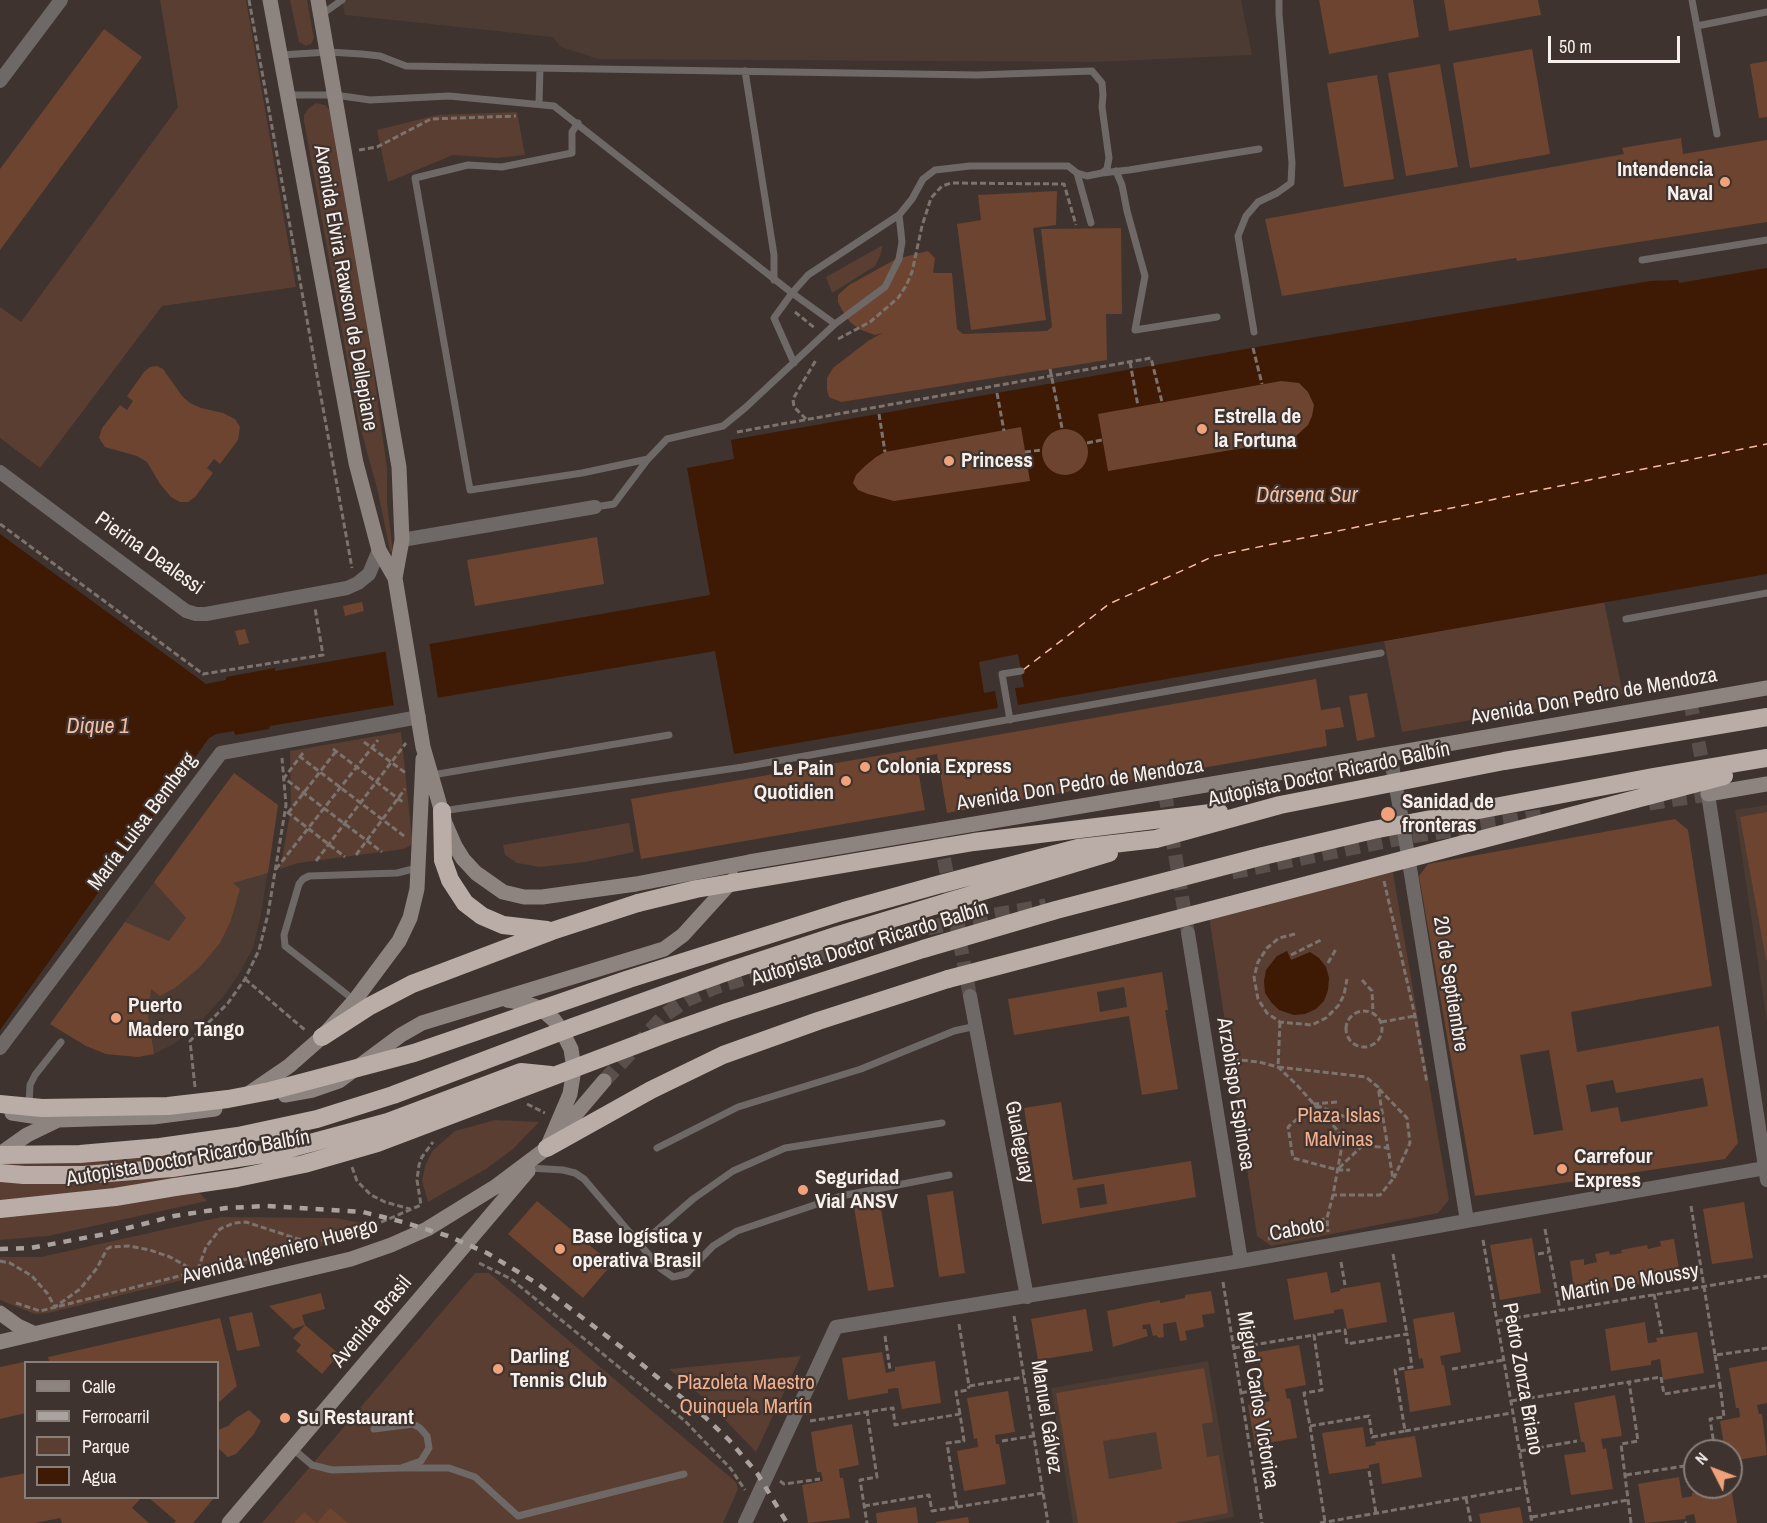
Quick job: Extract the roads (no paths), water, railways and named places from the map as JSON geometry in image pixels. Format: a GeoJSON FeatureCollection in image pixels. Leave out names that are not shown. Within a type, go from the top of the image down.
{"type":"FeatureCollection","features":[{"type":"Feature","properties":{"kind":"highway","name":"Autopista Doctor Ricardo Balbín"},"geometry":{"type":"LineString","coordinates":[[0,1104],[42,1108],[168,1106],[228,1099],[270,1091],[414,1053],[650,973],[916,891],[1078,848],[1156,839],[1280,805],[1504,761],[1767,717]]}},
{"type":"Feature","properties":{"kind":"highway","name":"Autopista Doctor Ricardo Balbín"},"geometry":{"type":"LineString","coordinates":[[0,1209],[115,1197],[237,1178],[303,1164],[377,1143],[670,1032],[923,949],[1056,910],[1373,830],[1767,759]]}},
{"type":"Feature","properties":{"kind":"highway"},"geometry":{"type":"LineString","coordinates":[[547,1148],[651,1090],[723,1056],[818,1021],[948,979],[1767,765]]}},
{"type":"Feature","properties":{"kind":"highway"},"geometry":{"type":"LineString","coordinates":[[322,1037],[382,999],[424,979],[552,931],[628,906],[696,889],[974,842],[1280,805]]}},
{"type":"Feature","properties":{"kind":"highway"},"geometry":{"type":"LineString","coordinates":[[442,811],[442,850],[446,873],[460,898],[482,916],[511,927],[552,931]]}},
{"type":"Feature","properties":{"kind":"highway"},"geometry":{"type":"LineString","coordinates":[[0,1154],[69,1154],[160,1147],[238,1136],[317,1119],[393,1095],[573,1026],[732,970],[838,935],[1156,839]]}},
{"type":"Feature","properties":{"kind":"highway"},"geometry":{"type":"LineString","coordinates":[[0,1173],[83,1175],[172,1168],[277,1152],[388,1122],[521,1072],[554,1076]]}},
{"type":"Feature","properties":{"kind":"main road","name":"Avenida Elvira Rawson de Dellepiane"},"geometry":{"type":"LineString","coordinates":[[270,0],[356,463],[379,550],[396,578]]}},
{"type":"Feature","properties":{"kind":"main road","name":"Avenida Elvira Rawson de Dellepiane"},"geometry":{"type":"LineString","coordinates":[[320,7],[399,467],[402,540],[396,578],[417,711],[416,748],[432,775],[442,811]]}},
{"type":"Feature","properties":{"kind":"main road","name":"Avenida Don Pedro de Mendoza"},"geometry":{"type":"LineString","coordinates":[[442,811],[451,838],[469,867],[497,888],[518,896],[542,897],[591,891],[1767,688]]}},
{"type":"Feature","properties":{"kind":"main road"},"geometry":{"type":"LineString","coordinates":[[231,1106],[289,1066],[322,1037],[355,1000],[387,959],[404,932],[415,900],[419,868],[416,748]]}},
{"type":"Feature","properties":{"kind":"main road"},"geometry":{"type":"LineString","coordinates":[[1708,794],[1767,784]]}},
{"type":"Feature","properties":{"kind":"main road"},"geometry":{"type":"LineString","coordinates":[[0,1112],[58,1120],[153,1117],[231,1106],[313,1090],[334,1083],[414,1027],[664,949],[683,935],[750,862]]}},
{"type":"Feature","properties":{"kind":"main road"},"geometry":{"type":"LineString","coordinates":[[501,1000],[525,1002],[546,1012],[562,1031],[571,1049],[574,1069],[570,1094],[547,1148]]}},
{"type":"Feature","properties":{"kind":"main road"},"geometry":{"type":"LineString","coordinates":[[547,1148],[604,1081]]}},
{"type":"Feature","properties":{"kind":"main road"},"geometry":{"type":"LineString","coordinates":[[0,1154],[27,1135],[58,1120]]}},
{"type":"Feature","properties":{"kind":"main road","name":"Avenida Brasil"},"geometry":{"type":"LineString","coordinates":[[229,1523],[547,1148]]}},
{"type":"Feature","properties":{"kind":"main road","name":"Avenida Ingeniero Huergo"},"geometry":{"type":"LineString","coordinates":[[0,1342],[351,1259],[391,1245],[427,1229],[461,1209],[547,1148]]}},
{"type":"Feature","properties":{"kind":"main road"},"geometry":{"type":"LineString","coordinates":[[0,1313],[18,1326],[35,1334]]}},
{"type":"Feature","properties":{"kind":"street"},"geometry":{"type":"LineString","coordinates":[[0,81],[61,0]]}},
{"type":"Feature","properties":{"kind":"street","name":"Pierina Dealessi"},"geometry":{"type":"LineString","coordinates":[[0,472],[186,611],[206,614],[347,588],[369,574],[379,550]]}},
{"type":"Feature","properties":{"kind":"street"},"geometry":{"type":"LineString","coordinates":[[402,540],[595,507]]}},
{"type":"Feature","properties":{"kind":"street","name":"María Luisa Bemberg"},"geometry":{"type":"LineString","coordinates":[[0,1048],[221,753],[392,723],[417,711]]}},
{"type":"Feature","properties":{"kind":"street","name":"20 de Septiembre"},"geometry":{"type":"LineString","coordinates":[[1390,754],[1467,1221]]}},
{"type":"Feature","properties":{"kind":"street"},"geometry":{"type":"LineString","coordinates":[[1708,794],[1766,1174]]}},
{"type":"Feature","properties":{"kind":"street","name":"Arzobispo Espinosa"},"geometry":{"type":"LineString","coordinates":[[1188,933],[1241,1261]]}},
{"type":"Feature","properties":{"kind":"street","name":"Gualeguay"},"geometry":{"type":"LineString","coordinates":[[970,996],[1027,1296]]}},
{"type":"Feature","properties":{"kind":"street","name":"Caboto"},"geometry":{"type":"LineString","coordinates":[[745,1523],[836,1327],[1241,1261],[1467,1221],[1766,1174]]}},
{"type":"Feature","properties":{"kind":"lane"},"geometry":{"type":"LineString","coordinates":[[320,7],[342,0]]}},
{"type":"Feature","properties":{"kind":"lane"},"geometry":{"type":"LineString","coordinates":[[1254,332],[1239,236],[1246,216],[1258,202],[1291,183],[1292,163],[1279,0]]}},
{"type":"Feature","properties":{"kind":"lane"},"geometry":{"type":"LineString","coordinates":[[1692,0],[1717,134]]}},
{"type":"Feature","properties":{"kind":"lane"},"geometry":{"type":"LineString","coordinates":[[1697,26],[1767,12]]}},
{"type":"Feature","properties":{"kind":"lane"},"geometry":{"type":"LineString","coordinates":[[280,55],[328,52],[380,56],[406,66],[977,75],[1092,71],[1101,83],[1103,95],[1102,107],[1109,158],[1107,169],[1102,173]]}},
{"type":"Feature","properties":{"kind":"lane"},"geometry":{"type":"LineString","coordinates":[[539,103],[540,68]]}},
{"type":"Feature","properties":{"kind":"lane"},"geometry":{"type":"LineString","coordinates":[[745,70],[774,255],[774,280]]}},
{"type":"Feature","properties":{"kind":"lane"},"geometry":{"type":"LineString","coordinates":[[288,95],[335,95],[370,100],[449,96],[554,106],[774,280],[835,324]]}},
{"type":"Feature","properties":{"kind":"lane"},"geometry":{"type":"LineString","coordinates":[[578,123],[572,132],[572,153],[502,166],[468,165],[415,178],[470,490],[582,473],[648,459]]}},
{"type":"Feature","properties":{"kind":"lane"},"geometry":{"type":"LineString","coordinates":[[794,363],[774,318],[792,293],[808,275],[899,215],[912,199],[922,180],[935,170],[970,166],[1068,166],[1077,173],[1087,176],[1259,149]]}},
{"type":"Feature","properties":{"kind":"lane"},"geometry":{"type":"LineString","coordinates":[[1116,171],[1122,185],[1145,276],[1135,330],[1217,317]]}},
{"type":"Feature","properties":{"kind":"lane"},"geometry":{"type":"LineString","coordinates":[[1077,173],[1091,223]]}},
{"type":"Feature","properties":{"kind":"lane"},"geometry":{"type":"LineString","coordinates":[[595,507],[614,504],[667,438],[723,426],[835,324],[885,287],[899,259],[902,242],[899,215]]}},
{"type":"Feature","properties":{"kind":"lane"},"geometry":{"type":"LineString","coordinates":[[1642,260],[1767,240]]}},
{"type":"Feature","properties":{"kind":"lane"},"geometry":{"type":"LineString","coordinates":[[1626,619],[1767,593]]}},
{"type":"Feature","properties":{"kind":"lane"},"geometry":{"type":"LineString","coordinates":[[442,811],[743,767],[1381,653]]}},
{"type":"Feature","properties":{"kind":"lane"},"geometry":{"type":"LineString","coordinates":[[1010,720],[1002,674],[1021,671]]}},
{"type":"Feature","properties":{"kind":"lane"},"geometry":{"type":"LineString","coordinates":[[432,775],[669,735]]}},
{"type":"Feature","properties":{"kind":"lane"},"geometry":{"type":"LineString","coordinates":[[355,1000],[285,946],[284,936],[300,885],[303,879],[309,876],[397,873],[419,868]]}},
{"type":"Feature","properties":{"kind":"lane"},"geometry":{"type":"LineString","coordinates":[[657,1148],[738,1107],[861,1069],[954,1031],[976,1026]]}},
{"type":"Feature","properties":{"kind":"lane"},"geometry":{"type":"LineString","coordinates":[[29,1116],[30,1085],[60,1042]]}},
{"type":"Feature","properties":{"kind":"lane"},"geometry":{"type":"LineString","coordinates":[[640,1245],[693,1199],[733,1171],[785,1148],[942,1123]]}},
{"type":"Feature","properties":{"kind":"lane"},"geometry":{"type":"LineString","coordinates":[[530,1168],[563,1170],[575,1173],[584,1179],[660,1268],[673,1276],[686,1274],[713,1246],[737,1232],[841,1196],[949,1175]]}},
{"type":"Feature","properties":{"kind":"lane"},"geometry":{"type":"LineString","coordinates":[[374,1429],[413,1424],[427,1436],[429,1448],[422,1461],[401,1468]]}},
{"type":"Feature","properties":{"kind":"lane"},"geometry":{"type":"LineString","coordinates":[[292,1448],[312,1465],[332,1470],[449,1468],[475,1477],[518,1516],[684,1474]]}},
{"type":"Feature","properties":{"kind":"water","name":"Dársena Sur"},"geometry":{"type":"Polygon","coordinates":[[[1767,268],[1767,574],[1018,705],[1015,688],[1024,687],[1018,654],[979,662],[984,693],[995,691],[998,708],[734,754],[715,651],[270,726],[269,729],[235,735],[234,731],[216,734],[209,738],[0,1030],[0,534],[206,684],[226,680],[226,677],[275,668],[275,671],[710,595],[687,468],[734,459],[731,440],[1274,344],[1650,281],[1678,280],[1679,283],[1767,268]]]}},
{"type":"Feature","properties":{"kind":"water"},"geometry":{"type":"Polygon","coordinates":[[[1287,951],[1291,960],[1310,952],[1326,967],[1329,978],[1324,1001],[1316,1009],[1305,1014],[1294,1015],[1279,1010],[1265,993],[1266,970],[1277,956],[1287,951]]]}},
{"type":"Feature","properties":{"kind":"tunnel"},"geometry":{"type":"LineString","coordinates":[[1690,701],[1705,775]]}},
{"type":"Feature","properties":{"kind":"tunnel"},"geometry":{"type":"LineString","coordinates":[[1165,793],[1188,933]]}},
{"type":"Feature","properties":{"kind":"tunnel"},"geometry":{"type":"LineString","coordinates":[[1649,803],[1708,794]]}},
{"type":"Feature","properties":{"kind":"tunnel"},"geometry":{"type":"LineString","coordinates":[[1232,872],[1405,837],[1545,816]]}},
{"type":"Feature","properties":{"kind":"tunnel"},"geometry":{"type":"LineString","coordinates":[[940,838],[970,996]]}},
{"type":"Feature","properties":{"kind":"tunnel"},"geometry":{"type":"LineString","coordinates":[[604,1081],[666,1014],[686,1000],[715,987],[873,939],[1046,906]]}},
{"type":"Feature","properties":{"kind":"railway"},"geometry":{"type":"LineString","coordinates":[[0,1249],[31,1248],[105,1234],[174,1216],[226,1208],[267,1206],[363,1212],[448,1236],[487,1253],[538,1284],[621,1347],[705,1417],[729,1440],[757,1473],[787,1523]]}},
{"type":"Feature","properties":{"kind":"place","name":"Intendencia Naval"},"geometry":{"type":"Point","coordinates":[1725,182]}},
{"type":"Feature","properties":{"kind":"place","name":"Estrella de la Fortuna"},"geometry":{"type":"Point","coordinates":[1202,429]}},
{"type":"Feature","properties":{"kind":"place","name":"Princess"},"geometry":{"type":"Point","coordinates":[949,461]}},
{"type":"Feature","properties":{"kind":"place","name":"Colonia Express"},"geometry":{"type":"Point","coordinates":[865,767]}},
{"type":"Feature","properties":{"kind":"place","name":"Le Pain Quotidien"},"geometry":{"type":"Point","coordinates":[846,781]}},
{"type":"Feature","properties":{"kind":"place","name":"Sanidad de fronteras"},"geometry":{"type":"Point","coordinates":[1388,814]}},
{"type":"Feature","properties":{"kind":"place","name":"Puerto Madero Tango"},"geometry":{"type":"Point","coordinates":[116,1018]}},
{"type":"Feature","properties":{"kind":"place","name":"Carrefour Express"},"geometry":{"type":"Point","coordinates":[1562,1169]}},
{"type":"Feature","properties":{"kind":"place","name":"Seguridad Vial ANSV"},"geometry":{"type":"Point","coordinates":[803,1190]}},
{"type":"Feature","properties":{"kind":"place","name":"Base logística y operativa Brasil"},"geometry":{"type":"Point","coordinates":[560,1249]}},
{"type":"Feature","properties":{"kind":"place","name":"Darling Tennis Club"},"geometry":{"type":"Point","coordinates":[498,1369]}},
{"type":"Feature","properties":{"kind":"place","name":"Su Restaurant"},"geometry":{"type":"Point","coordinates":[285,1418]}},
{"type":"Feature","properties":{"kind":"water label","name":"Dique 1"},"geometry":{"type":"Point","coordinates":[98,727]}},
{"type":"Feature","properties":{"kind":"park label","name":"Plaza Islas Malvinas"},"geometry":{"type":"Point","coordinates":[1339,1128]}},
{"type":"Feature","properties":{"kind":"park label","name":"Plazoleta Maestro Quinquela Martín"},"geometry":{"type":"Point","coordinates":[746,1395]}}]}
